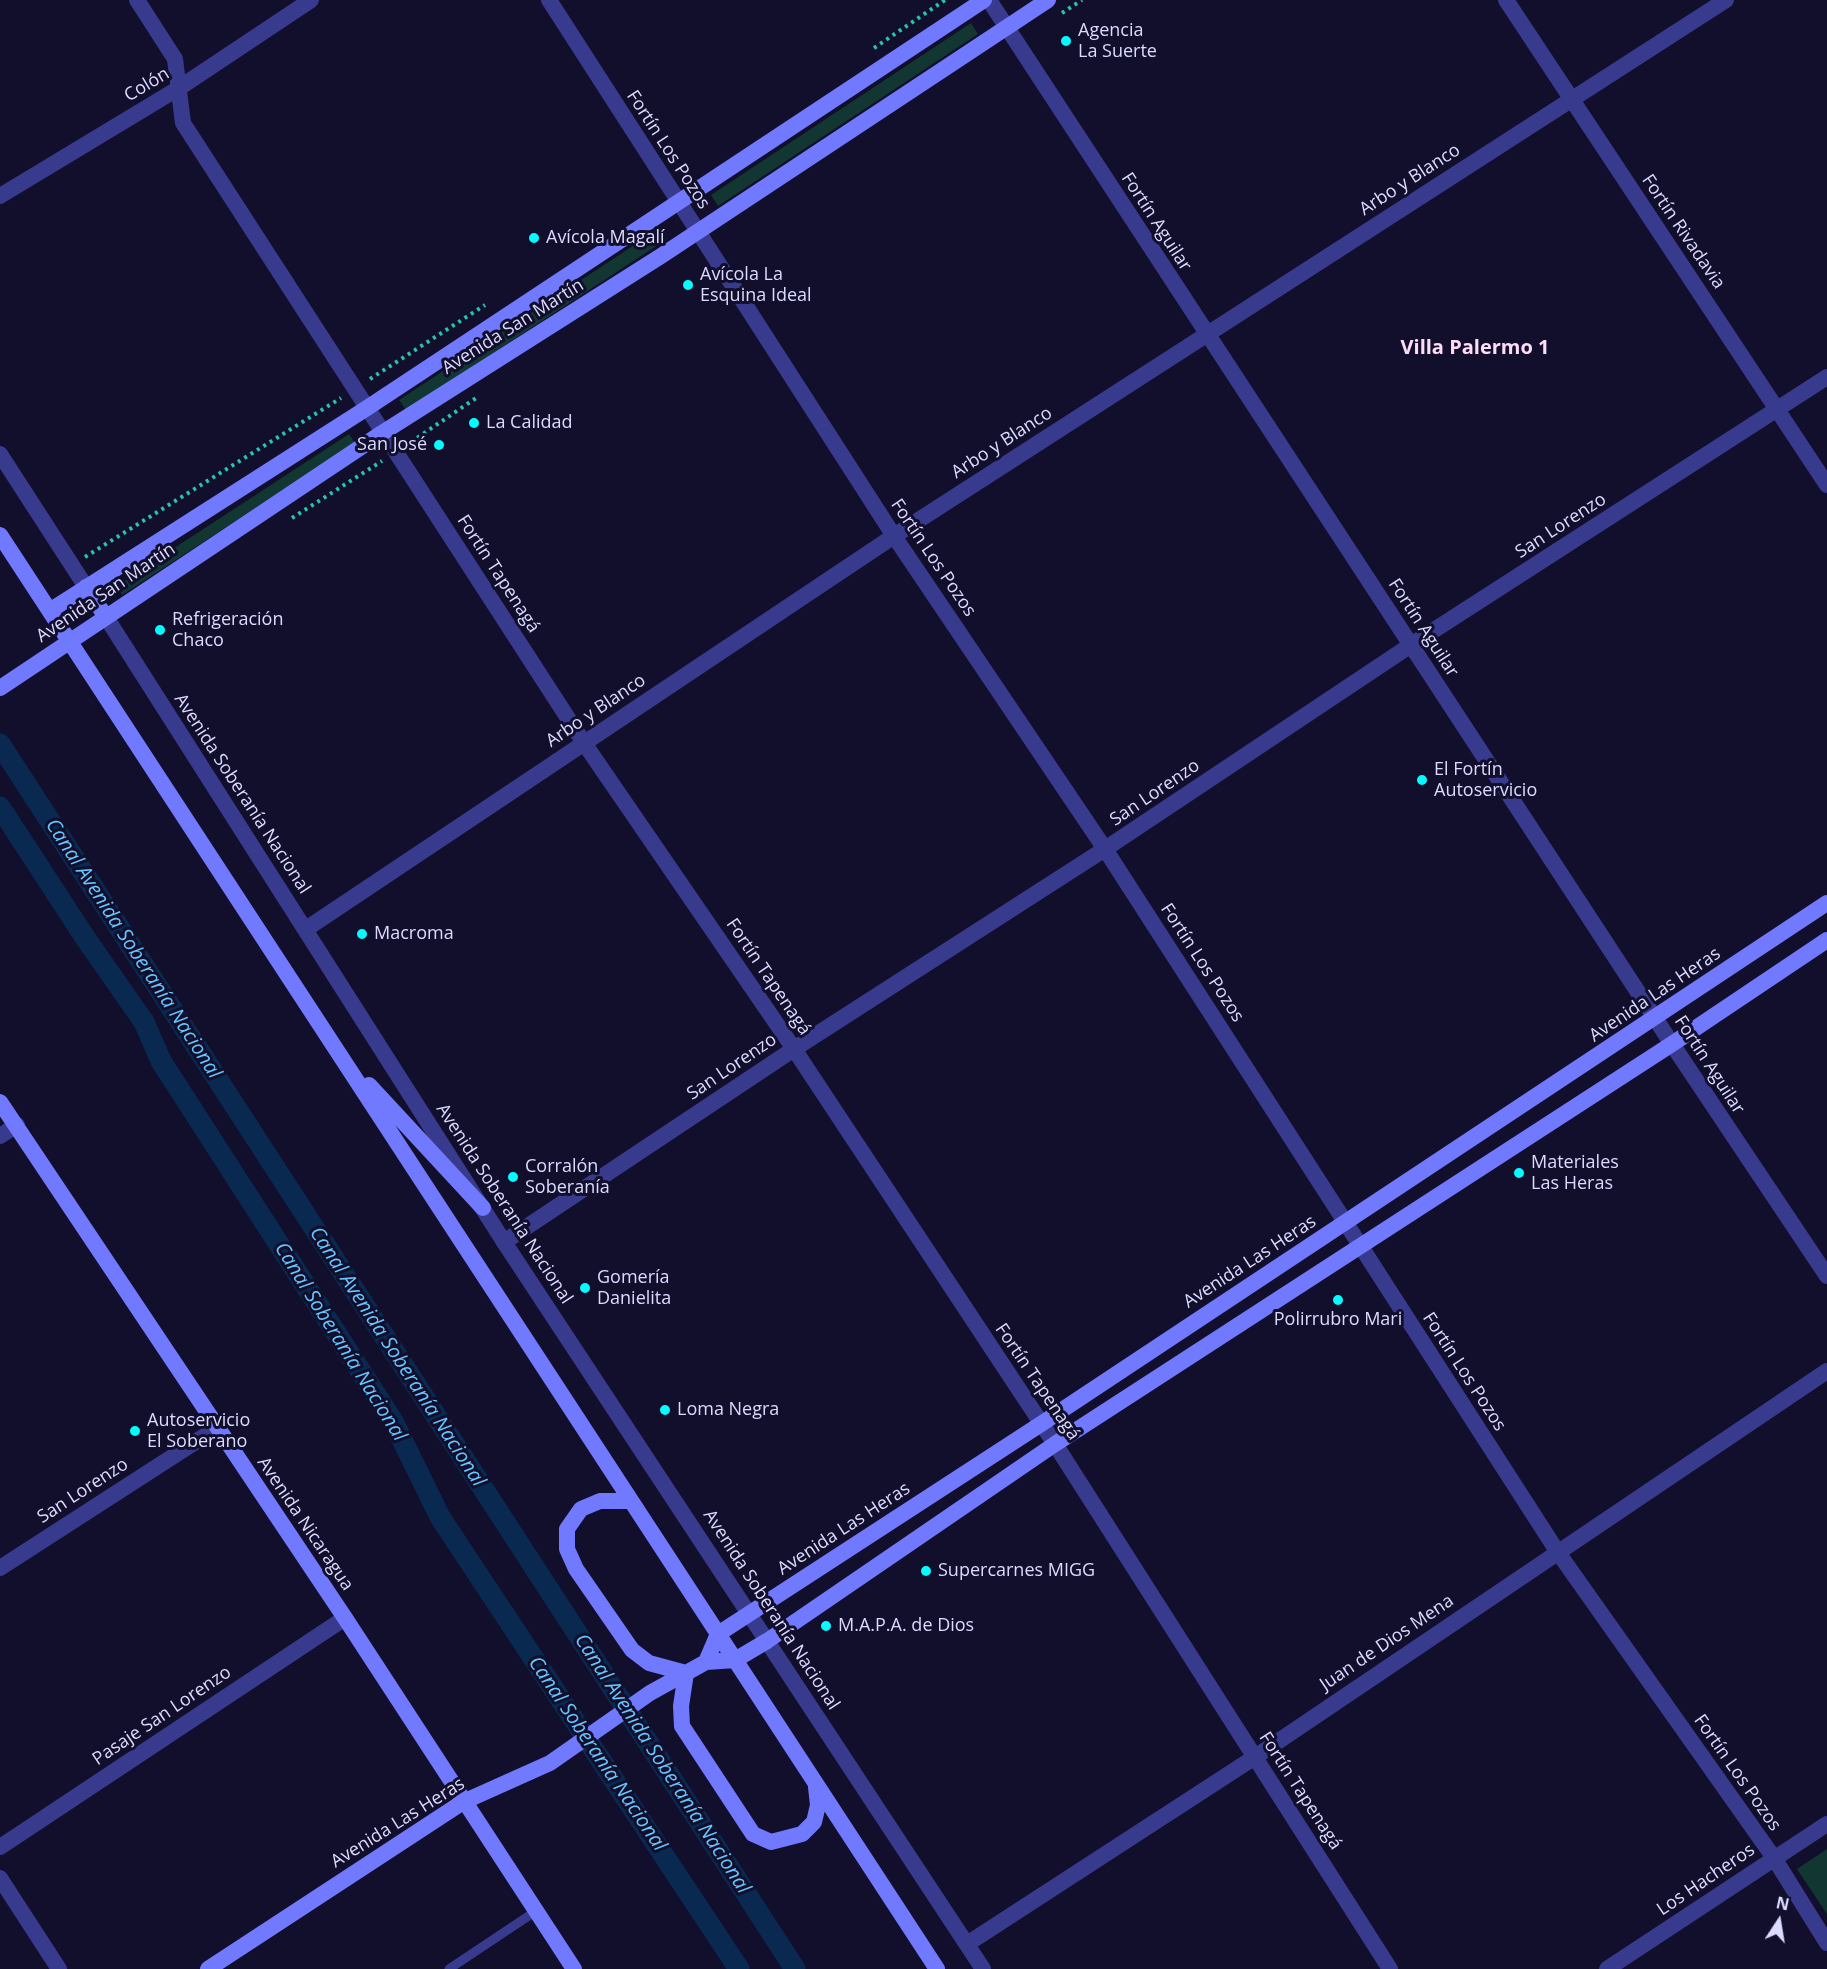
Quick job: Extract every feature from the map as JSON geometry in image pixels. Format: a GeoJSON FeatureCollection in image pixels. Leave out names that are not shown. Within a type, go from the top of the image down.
{"type":"FeatureCollection","features":[{"type":"Feature","properties":{"kind":"main road","name":"Avenida San Martín"},"geometry":{"type":"LineString","coordinates":[[51,610],[367,408],[984,0]]}},
{"type":"Feature","properties":{"kind":"main road","name":"Avenida San Martín"},"geometry":{"type":"LineString","coordinates":[[0,688],[382,433],[697,232],[1048,0]]}},
{"type":"Feature","properties":{"kind":"main road"},"geometry":{"type":"LineString","coordinates":[[0,535],[937,1969]]}},
{"type":"Feature","properties":{"kind":"main road","name":"Avenida Soberanía Nacional"},"geometry":{"type":"LineString","coordinates":[[86,587],[106,617]]}},
{"type":"Feature","properties":{"kind":"main road","name":"Avenida Las Heras"},"geometry":{"type":"LineString","coordinates":[[718,1634],[1041,1424],[1827,903]]}},
{"type":"Feature","properties":{"kind":"main road","name":"Avenida Las Heras"},"geometry":{"type":"LineString","coordinates":[[208,1969],[463,1802],[550,1763],[650,1693],[706,1662],[735,1660],[767,1641],[1055,1444],[1672,1044],[1827,940]]}},
{"type":"Feature","properties":{"kind":"main road"},"geometry":{"type":"LineString","coordinates":[[337,1051],[483,1208]]}},
{"type":"Feature","properties":{"kind":"main road","name":"Avenida Nicaragua"},"geometry":{"type":"LineString","coordinates":[[0,1102],[345,1618],[574,1969]]}},
{"type":"Feature","properties":{"kind":"main road"},"geometry":{"type":"LineString","coordinates":[[631,1501],[600,1501],[581,1509],[567,1528],[567,1549],[576,1569],[632,1650],[649,1663],[686,1673],[681,1706],[682,1726],[753,1834],[771,1842],[802,1834],[814,1822],[818,1805],[816,1784]]}},
{"type":"Feature","properties":{"kind":"main road"},"geometry":{"type":"LineString","coordinates":[[706,1662],[718,1634]]}},
{"type":"Feature","properties":{"kind":"street","name":"Fortín Tapenagá"},"geometry":{"type":"LineString","coordinates":[[137,0],[175,59],[183,123],[584,743],[794,1049],[1055,1444],[1390,1969]]}},
{"type":"Feature","properties":{"kind":"street","name":"Colón"},"geometry":{"type":"LineString","coordinates":[[0,196],[179,88],[311,0]]}},
{"type":"Feature","properties":{"kind":"street","name":"Fortín Los Pozos"},"geometry":{"type":"LineString","coordinates":[[549,0],[894,536],[1105,849],[1557,1551],[1774,1858],[1827,1943]]}},
{"type":"Feature","properties":{"kind":"street","name":"Fortín Aguilar"},"geometry":{"type":"LineString","coordinates":[[989,0],[1672,1044],[1827,1276]]}},
{"type":"Feature","properties":{"kind":"street","name":"Fortín Rivadavia"},"geometry":{"type":"LineString","coordinates":[[1506,0],[1827,485]]}},
{"type":"Feature","properties":{"kind":"street","name":"Arbo y Blanco"},"geometry":{"type":"LineString","coordinates":[[306,929],[894,536],[1726,0]]}},
{"type":"Feature","properties":{"kind":"street","name":"San Lorenzo"},"geometry":{"type":"LineString","coordinates":[[504,1242],[794,1049],[1105,849],[1411,645],[1827,377]]}},
{"type":"Feature","properties":{"kind":"street","name":"Avenida Soberanía Nacional"},"geometry":{"type":"LineString","coordinates":[[0,454],[86,587]]}},
{"type":"Feature","properties":{"kind":"street","name":"Avenida Soberanía Nacional"},"geometry":{"type":"LineString","coordinates":[[106,617],[504,1242],[983,1969]]}},
{"type":"Feature","properties":{"kind":"street"},"geometry":{"type":"LineString","coordinates":[[0,1136],[17,1125]]}},
{"type":"Feature","properties":{"kind":"street","name":"Juan de Dios Mena"},"geometry":{"type":"LineString","coordinates":[[968,1944],[1255,1757],[1557,1551],[1827,1371]]}},
{"type":"Feature","properties":{"kind":"street","name":"San Lorenzo"},"geometry":{"type":"LineString","coordinates":[[0,1568],[217,1428]]}},
{"type":"Feature","properties":{"kind":"street","name":"Pasaje San Lorenzo"},"geometry":{"type":"LineString","coordinates":[[0,1847],[345,1618]]}},
{"type":"Feature","properties":{"kind":"street","name":"Los Hacheros"},"geometry":{"type":"LineString","coordinates":[[1607,1969],[1827,1824]]}},
{"type":"Feature","properties":{"kind":"street"},"geometry":{"type":"LineString","coordinates":[[0,1878],[59,1969]]}},
{"type":"Feature","properties":{"kind":"lane"},"geometry":{"type":"LineString","coordinates":[[449,1969],[536,1911]]}},
{"type":"Feature","properties":{"kind":"path"},"geometry":{"type":"LineString","coordinates":[[866,53],[945,0]]}},
{"type":"Feature","properties":{"kind":"path"},"geometry":{"type":"LineString","coordinates":[[72,565],[354,390],[491,301]]}},
{"type":"Feature","properties":{"kind":"green space"},"geometry":{"type":"Polygon","coordinates":[[[971,23],[978,34],[718,206],[711,195],[971,23]]]}},
{"type":"Feature","properties":{"kind":"green space"},"geometry":{"type":"Polygon","coordinates":[[[660,228],[667,239],[406,410],[399,400],[660,228]]]}},
{"type":"Feature","properties":{"kind":"green space"},"geometry":{"type":"Polygon","coordinates":[[[349,434],[355,443],[122,595],[116,586],[349,434]]]}},
{"type":"Feature","properties":{"kind":"green space"},"geometry":{"type":"Polygon","coordinates":[[[1827,1849],[1827,1914],[1797,1869],[1827,1849]]]}},
{"type":"Feature","properties":{"kind":"waterway","name":"Canal Avenida Soberanía Nacional"},"geometry":{"type":"LineString","coordinates":[[0,744],[795,1969]]}},
{"type":"Feature","properties":{"kind":"waterway","name":"Canal Soberanía Nacional"},"geometry":{"type":"LineString","coordinates":[[0,807],[86,939],[144,1022],[161,1061],[394,1423],[440,1517],[739,1969]]}},
{"type":"Feature","properties":{"kind":"place","name":"Agencia La Suerte"},"geometry":{"type":"Point","coordinates":[1066,41]}},
{"type":"Feature","properties":{"kind":"place","name":"Avícola Magalí"},"geometry":{"type":"Point","coordinates":[534,238]}},
{"type":"Feature","properties":{"kind":"place","name":"Avícola La Esquina Ideal"},"geometry":{"type":"Point","coordinates":[688,285]}},
{"type":"Feature","properties":{"kind":"place","name":"La Calidad"},"geometry":{"type":"Point","coordinates":[474,423]}},
{"type":"Feature","properties":{"kind":"place","name":"San José"},"geometry":{"type":"Point","coordinates":[439,445]}},
{"type":"Feature","properties":{"kind":"place","name":"Refrigeración Chaco"},"geometry":{"type":"Point","coordinates":[160,630]}},
{"type":"Feature","properties":{"kind":"place","name":"El Fortín Autoservicio"},"geometry":{"type":"Point","coordinates":[1422,780]}},
{"type":"Feature","properties":{"kind":"place","name":"Macroma"},"geometry":{"type":"Point","coordinates":[362,934]}},
{"type":"Feature","properties":{"kind":"place","name":"Materiales Las Heras"},"geometry":{"type":"Point","coordinates":[1519,1173]}},
{"type":"Feature","properties":{"kind":"place","name":"Corralón Soberanía"},"geometry":{"type":"Point","coordinates":[513,1177]}},
{"type":"Feature","properties":{"kind":"place","name":"Gomería Danielita"},"geometry":{"type":"Point","coordinates":[585,1288]}},
{"type":"Feature","properties":{"kind":"place","name":"Polirrubro Mari"},"geometry":{"type":"Point","coordinates":[1338,1300]}},
{"type":"Feature","properties":{"kind":"place","name":"Loma Negra"},"geometry":{"type":"Point","coordinates":[665,1410]}},
{"type":"Feature","properties":{"kind":"place","name":"Autoservicio El Soberano"},"geometry":{"type":"Point","coordinates":[135,1431]}},
{"type":"Feature","properties":{"kind":"place","name":"Supercarnes MIGG"},"geometry":{"type":"Point","coordinates":[926,1571]}},
{"type":"Feature","properties":{"kind":"place","name":"M.A.P.A. de Dios"},"geometry":{"type":"Point","coordinates":[826,1626]}},
{"type":"Feature","properties":{"kind":"district","name":"Villa Palermo 1"},"geometry":{"type":"Point","coordinates":[1475,348]}}]}
